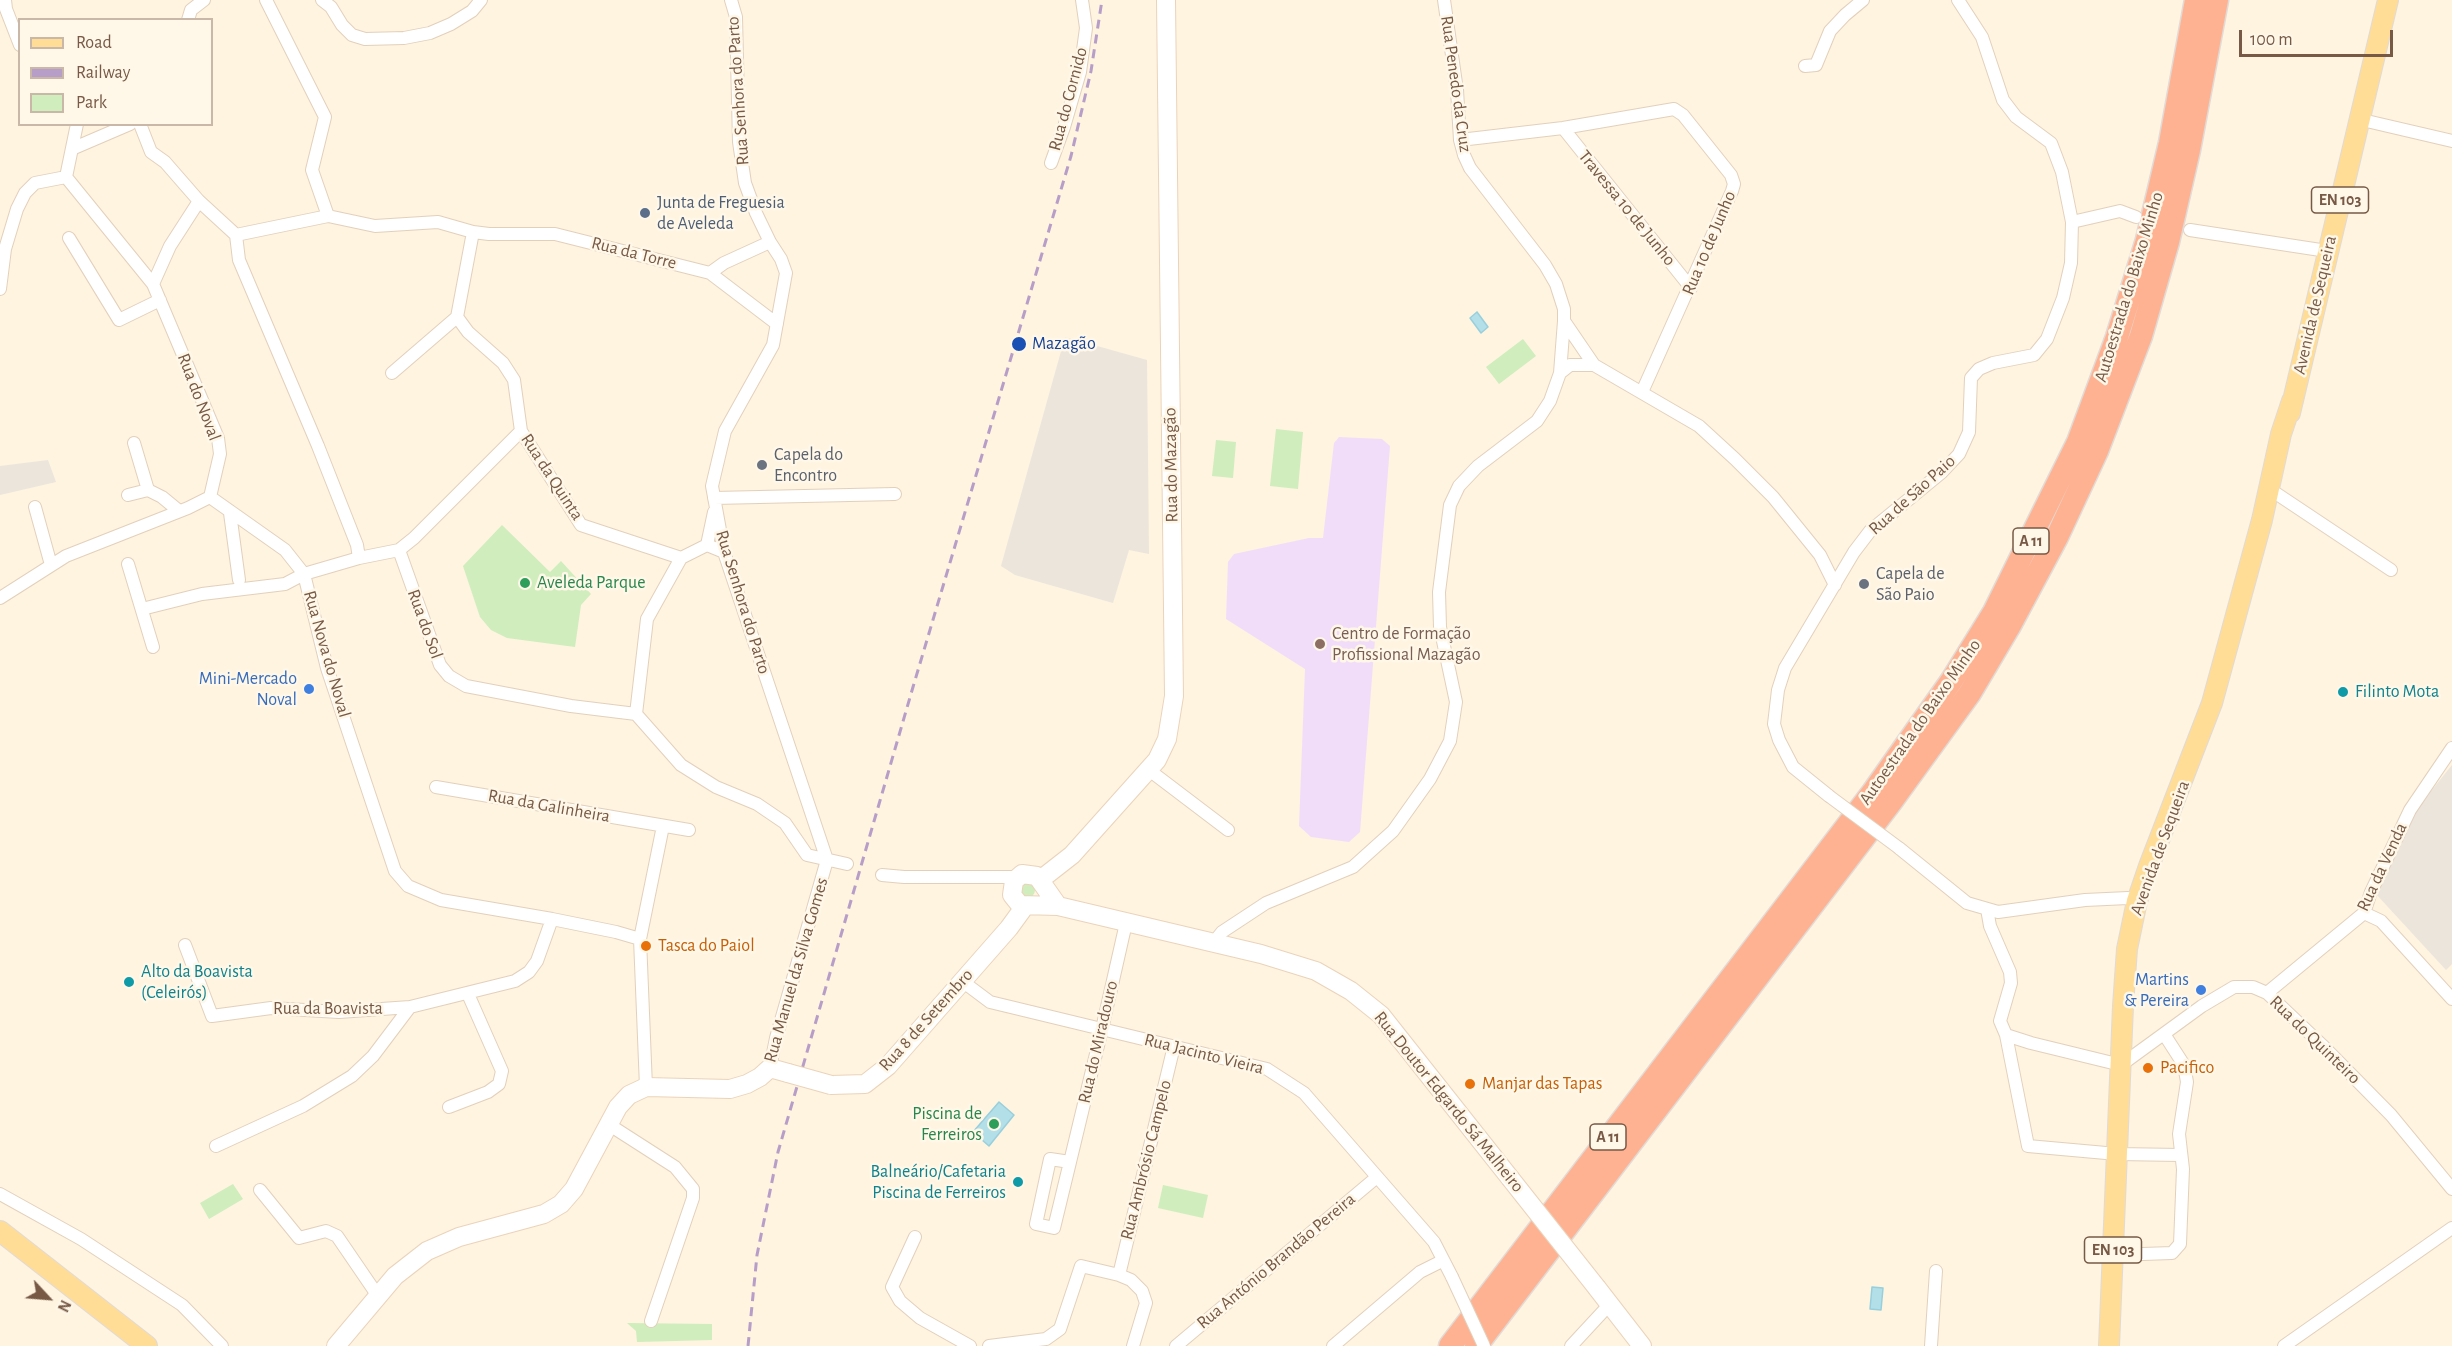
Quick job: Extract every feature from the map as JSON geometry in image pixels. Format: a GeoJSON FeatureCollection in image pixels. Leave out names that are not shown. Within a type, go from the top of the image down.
{"type":"FeatureCollection","features":[{"type":"Feature","properties":{"kind":"highway","name":"Autoestrada do Baixo Minho"},"geometry":{"type":"LineString","coordinates":[[1450,1346],[1873,792],[1952,680],[1994,612],[2078,442],[2117,336],[2155,207],[2170,143],[2196,0]]}},
{"type":"Feature","properties":{"kind":"highway","name":"Autoestrada do Baixo Minho"},"geometry":{"type":"LineString","coordinates":[[1476,1346],[1891,802],[1970,693],[2009,627],[2057,537],[2097,452],[2140,336],[2168,242],[2217,0]]}},
{"type":"Feature","properties":{"kind":"main road","name":"Avenida de Sequeira"},"geometry":{"type":"LineString","coordinates":[[2199,740],[2216,706],[2247,623],[2277,494],[2292,400],[2388,0]]}},
{"type":"Feature","properties":{"kind":"main road","name":"Avenida de Sequeira"},"geometry":{"type":"LineString","coordinates":[[2121,1065],[2127,949],[2137,901],[2199,740],[2235,621],[2262,520],[2281,434],[2292,400]]}},
{"type":"Feature","properties":{"kind":"main road","name":"EN 103"},"geometry":{"type":"LineString","coordinates":[[2109,1346],[2121,1065]]}},
{"type":"Feature","properties":{"kind":"main road"},"geometry":{"type":"LineString","coordinates":[[0,1231],[147,1346]]}},
{"type":"Feature","properties":{"kind":"street"},"geometry":{"type":"LineString","coordinates":[[5,0],[6,9],[18,40]]}},
{"type":"Feature","properties":{"kind":"street"},"geometry":{"type":"LineString","coordinates":[[189,18],[191,10],[204,0]]}},
{"type":"Feature","properties":{"kind":"street"},"geometry":{"type":"LineString","coordinates":[[266,0],[325,117],[312,170],[328,216]]}},
{"type":"Feature","properties":{"kind":"street"},"geometry":{"type":"LineString","coordinates":[[322,0],[332,6],[342,25],[352,35],[374,39],[404,38],[430,33],[472,11],[481,0]]}},
{"type":"Feature","properties":{"kind":"street","name":"Rua Senhora do Parto"},"geometry":{"type":"LineString","coordinates":[[731,0],[736,17],[739,142],[745,183],[756,213],[786,273],[773,345],[725,431],[712,486],[724,552],[827,860]]}},
{"type":"Feature","properties":{"kind":"street","name":"Rua do Cornido"},"geometry":{"type":"LineString","coordinates":[[1051,163],[1080,72],[1086,28],[1082,0]]}},
{"type":"Feature","properties":{"kind":"street","name":"Rua do Mazagão"},"geometry":{"type":"LineString","coordinates":[[1042,884],[1072,855],[1157,760],[1167,739],[1174,696],[1166,0]]}},
{"type":"Feature","properties":{"kind":"street","name":"Rua Penedo da Cruz"},"geometry":{"type":"LineString","coordinates":[[1214,942],[1222,932],[1266,903],[1353,867],[1393,831],[1430,780],[1450,741],[1456,702],[1440,627],[1439,592],[1449,506],[1459,486],[1478,466],[1537,421],[1550,401],[1560,373],[1564,321],[1561,297],[1545,265],[1470,168],[1460,140],[1457,90],[1444,0]]}},
{"type":"Feature","properties":{"kind":"street"},"geometry":{"type":"LineString","coordinates":[[1805,66],[1816,65],[1830,31],[1863,0]]}},
{"type":"Feature","properties":{"kind":"street","name":"Rua de São Paio"},"geometry":{"type":"LineString","coordinates":[[1958,0],[1982,37],[2003,100],[2016,117],[2051,143],[2062,172],[2072,222],[2071,263],[2063,298],[2047,339],[2034,355],[1993,363],[1979,369],[1971,378],[1969,432],[1959,454],[1942,472],[1870,531],[1785,668],[1778,690],[1774,724],[1779,740],[1793,767],[1967,903],[1998,912],[2085,900],[2128,898],[2137,901]]}},
{"type":"Feature","properties":{"kind":"street","name":"Rua 10 de Junho"},"geometry":{"type":"LineString","coordinates":[[1460,140],[1563,128],[1666,109],[1676,110],[1683,115],[1731,175],[1734,184],[1691,288],[1642,392]]}},
{"type":"Feature","properties":{"kind":"street"},"geometry":{"type":"LineString","coordinates":[[2358,119],[2452,141]]}},
{"type":"Feature","properties":{"kind":"street"},"geometry":{"type":"LineString","coordinates":[[0,290],[5,249],[17,209],[25,193],[35,183],[66,177],[74,148],[77,126]]}},
{"type":"Feature","properties":{"kind":"street"},"geometry":{"type":"LineString","coordinates":[[74,148],[125,126]]}},
{"type":"Feature","properties":{"kind":"street"},"geometry":{"type":"LineString","coordinates":[[140,126],[151,152],[165,162],[199,201],[236,235],[239,260],[318,446],[357,545],[359,558]]}},
{"type":"Feature","properties":{"kind":"street","name":"Travessa 10 de Junho"},"geometry":{"type":"LineString","coordinates":[[1563,128],[1691,288]]}},
{"type":"Feature","properties":{"kind":"street","name":"Rua do Noval"},"geometry":{"type":"LineString","coordinates":[[66,177],[153,284],[218,438],[219,454],[210,497]]}},
{"type":"Feature","properties":{"kind":"street"},"geometry":{"type":"LineString","coordinates":[[153,284],[170,246],[199,201]]}},
{"type":"Feature","properties":{"kind":"street"},"geometry":{"type":"LineString","coordinates":[[2072,222],[2120,211],[2136,217]]}},
{"type":"Feature","properties":{"kind":"street"},"geometry":{"type":"LineString","coordinates":[[236,235],[328,216],[375,226],[438,222],[473,232],[457,317],[392,373]]}},
{"type":"Feature","properties":{"kind":"street"},"geometry":{"type":"LineString","coordinates":[[2190,230],[2327,251]]}},
{"type":"Feature","properties":{"kind":"street","name":"Rua da Torre"},"geometry":{"type":"LineString","coordinates":[[473,232],[555,234],[710,273],[777,324]]}},
{"type":"Feature","properties":{"kind":"street"},"geometry":{"type":"LineString","coordinates":[[69,237],[119,320],[160,300]]}},
{"type":"Feature","properties":{"kind":"street"},"geometry":{"type":"LineString","coordinates":[[710,273],[724,263],[770,242]]}},
{"type":"Feature","properties":{"kind":"street","name":"Rua da Quinta"},"geometry":{"type":"LineString","coordinates":[[457,317],[468,332],[503,363],[514,380],[521,431],[581,525],[681,558]]}},
{"type":"Feature","properties":{"kind":"street"},"geometry":{"type":"LineString","coordinates":[[1564,321],[1594,365],[1699,426],[1758,482],[1820,555],[1835,585]]}},
{"type":"Feature","properties":{"kind":"street"},"geometry":{"type":"LineString","coordinates":[[1560,373],[1570,366],[1594,365]]}},
{"type":"Feature","properties":{"kind":"street"},"geometry":{"type":"LineString","coordinates":[[399,550],[414,538],[521,431]]}},
{"type":"Feature","properties":{"kind":"street"},"geometry":{"type":"LineString","coordinates":[[134,443],[148,490]]}},
{"type":"Feature","properties":{"kind":"street"},"geometry":{"type":"LineString","coordinates":[[128,495],[148,490],[162,497],[179,511]]}},
{"type":"Feature","properties":{"kind":"street"},"geometry":{"type":"LineString","coordinates":[[708,545],[715,502],[895,494]]}},
{"type":"Feature","properties":{"kind":"street"},"geometry":{"type":"LineString","coordinates":[[2277,494],[2391,570]]}},
{"type":"Feature","properties":{"kind":"street"},"geometry":{"type":"LineString","coordinates":[[0,598],[66,556],[210,497],[285,550],[304,574],[285,584],[202,594],[142,609]]}},
{"type":"Feature","properties":{"kind":"street"},"geometry":{"type":"LineString","coordinates":[[35,507],[51,566]]}},
{"type":"Feature","properties":{"kind":"street"},"geometry":{"type":"LineString","coordinates":[[230,513],[239,580]]}},
{"type":"Feature","properties":{"kind":"street"},"geometry":{"type":"LineString","coordinates":[[724,552],[708,545],[681,558],[647,620],[636,714],[681,765],[716,787],[757,804],[785,823],[807,855],[847,864]]}},
{"type":"Feature","properties":{"kind":"street","name":"Rua Nova do Noval"},"geometry":{"type":"LineString","coordinates":[[399,550],[359,558],[304,574],[327,668],[395,871],[408,886],[441,900],[552,919],[640,939]]}},
{"type":"Feature","properties":{"kind":"street","name":"Rua do Sol"},"geometry":{"type":"LineString","coordinates":[[399,550],[440,665],[449,676],[466,686],[571,706],[636,714]]}},
{"type":"Feature","properties":{"kind":"street"},"geometry":{"type":"LineString","coordinates":[[128,564],[153,647]]}},
{"type":"Feature","properties":{"kind":"street","name":"Rua da Venda"},"geometry":{"type":"LineString","coordinates":[[2267,993],[2364,913],[2371,892],[2409,810],[2452,748]]}},
{"type":"Feature","properties":{"kind":"street"},"geometry":{"type":"LineString","coordinates":[[1149,770],[1228,830]]}},
{"type":"Feature","properties":{"kind":"street","name":"Rua da Galinheira"},"geometry":{"type":"LineString","coordinates":[[435,787],[689,830]]}},
{"type":"Feature","properties":{"kind":"street"},"geometry":{"type":"LineString","coordinates":[[336,1346],[395,1276],[428,1251],[459,1237],[544,1214],[561,1204],[574,1189],[618,1107],[629,1095],[646,1087],[640,939],[663,826]]}},
{"type":"Feature","properties":{"kind":"street","name":"Rua Manuel da Silva Gomes"},"geometry":{"type":"LineString","coordinates":[[646,1087],[730,1089],[779,1070],[776,1038],[827,860]]}},
{"type":"Feature","properties":{"kind":"street"},"geometry":{"type":"LineString","coordinates":[[882,875],[1018,877],[1027,873],[1042,884],[1058,906]]}},
{"type":"Feature","properties":{"kind":"street"},"geometry":{"type":"LineString","coordinates":[[1018,877],[1012,886],[1024,902],[1042,898],[1042,884]]}},
{"type":"Feature","properties":{"kind":"street","name":"Rua Doutor Edgardo Sá Malheiro"},"geometry":{"type":"LineString","coordinates":[[1024,902],[1058,906],[1214,942],[1316,971],[1351,991],[1381,1015],[1642,1346]]}},
{"type":"Feature","properties":{"kind":"street","name":"Rua 8 de Setembro"},"geometry":{"type":"LineString","coordinates":[[779,1070],[831,1085],[865,1084],[888,1066],[1002,936],[1024,902]]}},
{"type":"Feature","properties":{"kind":"street"},"geometry":{"type":"LineString","coordinates":[[1987,909],[1990,926],[2010,972],[2011,982],[2000,1021],[2006,1035],[2028,1146],[2117,1154],[2180,1155]]}},
{"type":"Feature","properties":{"kind":"street"},"geometry":{"type":"LineString","coordinates":[[2364,913],[2381,921],[2452,999]]}},
{"type":"Feature","properties":{"kind":"street","name":"Rua da Boavista"},"geometry":{"type":"LineString","coordinates":[[185,945],[212,1016],[271,1008],[339,1012],[410,1007],[515,981],[529,972],[537,961],[552,919]]}},
{"type":"Feature","properties":{"kind":"street","name":"Rua do Miradouro"},"geometry":{"type":"LineString","coordinates":[[1070,1162],[1050,1159],[1036,1224],[1054,1228],[1070,1162],[1102,1029],[1126,923]]}},
{"type":"Feature","properties":{"kind":"street","name":"Rua Jacinto Vieira"},"geometry":{"type":"LineString","coordinates":[[962,981],[990,1002],[1267,1069],[1304,1093],[1434,1242],[1484,1346]]}},
{"type":"Feature","properties":{"kind":"street","name":"Rua do Quinteiro"},"geometry":{"type":"LineString","coordinates":[[2121,1065],[2202,1006],[2234,987],[2253,987],[2267,993],[2391,1115],[2452,1189]]}},
{"type":"Feature","properties":{"kind":"street"},"geometry":{"type":"LineString","coordinates":[[449,1107],[488,1092],[499,1084],[502,1071],[468,994]]}},
{"type":"Feature","properties":{"kind":"street"},"geometry":{"type":"LineString","coordinates":[[216,1146],[303,1106],[352,1076],[373,1056],[410,1007]]}},
{"type":"Feature","properties":{"kind":"street"},"geometry":{"type":"LineString","coordinates":[[2113,1255],[2172,1253],[2180,1244],[2183,1169],[2179,1134],[2187,1082],[2184,1065],[2164,1034]]}},
{"type":"Feature","properties":{"kind":"street"},"geometry":{"type":"LineString","coordinates":[[2006,1035],[2121,1065]]}},
{"type":"Feature","properties":{"kind":"street","name":"Rua Ambrósio Campelo"},"geometry":{"type":"LineString","coordinates":[[1119,1275],[1174,1046]]}},
{"type":"Feature","properties":{"kind":"street"},"geometry":{"type":"LineString","coordinates":[[608,1124],[675,1167],[693,1189],[693,1198],[651,1322]]}},
{"type":"Feature","properties":{"kind":"street","name":"Rua António Brandão Pereira"},"geometry":{"type":"LineString","coordinates":[[1176,1346],[1377,1177]]}},
{"type":"Feature","properties":{"kind":"street"},"geometry":{"type":"LineString","coordinates":[[260,1190],[299,1238],[326,1231],[337,1236],[378,1296]]}},
{"type":"Feature","properties":{"kind":"street"},"geometry":{"type":"LineString","coordinates":[[0,1194],[81,1239],[182,1305],[222,1346]]}},
{"type":"Feature","properties":{"kind":"street"},"geometry":{"type":"LineString","coordinates":[[2284,1346],[2452,1228]]}},
{"type":"Feature","properties":{"kind":"street"},"geometry":{"type":"LineString","coordinates":[[915,1237],[892,1287],[900,1301],[920,1318],[970,1346]]}},
{"type":"Feature","properties":{"kind":"street"},"geometry":{"type":"LineString","coordinates":[[1333,1346],[1420,1272],[1442,1261]]}},
{"type":"Feature","properties":{"kind":"street"},"geometry":{"type":"LineString","coordinates":[[989,1346],[1046,1339],[1060,1329],[1081,1266],[1119,1275],[1131,1280],[1142,1291],[1146,1303],[1133,1346]]}},
{"type":"Feature","properties":{"kind":"street"},"geometry":{"type":"LineString","coordinates":[[1931,1346],[1936,1271]]}},
{"type":"Feature","properties":{"kind":"street"},"geometry":{"type":"LineString","coordinates":[[1571,1346],[1609,1305]]}},
{"type":"Feature","properties":{"kind":"shaded area"},"geometry":{"type":"Polygon","coordinates":[[[1065,337],[1147,360],[1149,554],[1129,550],[1113,603],[1015,575],[1001,566],[1065,337]]]}},
{"type":"Feature","properties":{"kind":"shaded area","name":"Centro de Formação Profissional Mazagão"},"geometry":{"type":"Polygon","coordinates":[[[1339,437],[1382,439],[1390,446],[1360,832],[1349,842],[1311,837],[1299,826],[1305,669],[1226,619],[1228,562],[1234,554],[1309,538],[1323,538],[1334,443],[1339,437]]]}},
{"type":"Feature","properties":{"kind":"shaded area"},"geometry":{"type":"Polygon","coordinates":[[[48,460],[56,482],[0,495],[0,466],[48,460]]]}},
{"type":"Feature","properties":{"kind":"shaded area"},"geometry":{"type":"Polygon","coordinates":[[[2452,765],[2452,964],[2446,970],[2376,894],[2415,811],[2452,765]]]}},
{"type":"Feature","properties":{"kind":"green space"},"geometry":{"type":"Polygon","coordinates":[[[1523,339],[1536,356],[1499,384],[1486,367],[1523,339]]]}},
{"type":"Feature","properties":{"kind":"green space"},"geometry":{"type":"Polygon","coordinates":[[[1276,429],[1303,432],[1298,489],[1270,486],[1276,429]]]}},
{"type":"Feature","properties":{"kind":"green space"},"geometry":{"type":"Polygon","coordinates":[[[1216,440],[1236,442],[1233,478],[1212,476],[1216,440]]]}},
{"type":"Feature","properties":{"kind":"green space","name":"Aveleda Parque"},"geometry":{"type":"Polygon","coordinates":[[[502,525],[550,572],[561,561],[591,594],[581,605],[575,647],[507,638],[491,630],[480,617],[463,566],[502,525]]]}},
{"type":"Feature","properties":{"kind":"green space"},"geometry":{"type":"Polygon","coordinates":[[[1027,882],[1035,890],[1027,898],[1019,890],[1027,882]]]}},
{"type":"Feature","properties":{"kind":"green space"},"geometry":{"type":"Polygon","coordinates":[[[233,1184],[243,1199],[209,1219],[200,1203],[233,1184]]]}},
{"type":"Feature","properties":{"kind":"green space"},"geometry":{"type":"Polygon","coordinates":[[[1163,1185],[1208,1195],[1203,1218],[1158,1208],[1163,1185]]]}},
{"type":"Feature","properties":{"kind":"green space"},"geometry":{"type":"Polygon","coordinates":[[[627,1323],[712,1324],[712,1340],[637,1342],[636,1331],[627,1323]]]}},
{"type":"Feature","properties":{"kind":"water"},"geometry":{"type":"Polygon","coordinates":[[[1477,312],[1488,327],[1481,333],[1470,318],[1477,312]]]}},
{"type":"Feature","properties":{"kind":"water","name":"Piscina de Ferreiros"},"geometry":{"type":"Polygon","coordinates":[[[999,1102],[1014,1115],[989,1146],[973,1132],[999,1102]]]}},
{"type":"Feature","properties":{"kind":"water"},"geometry":{"type":"Polygon","coordinates":[[[1872,1287],[1883,1288],[1881,1310],[1870,1309],[1872,1287]]]}},
{"type":"Feature","properties":{"kind":"railway"},"geometry":{"type":"LineString","coordinates":[[748,1346],[757,1255],[778,1152],[1071,156],[1091,71],[1102,0]]}},
{"type":"Feature","properties":{"kind":"place","name":"Junta de Freguesia de Aveleda"},"geometry":{"type":"Point","coordinates":[645,213]}},
{"type":"Feature","properties":{"kind":"place","name":"Mazagão"},"geometry":{"type":"Point","coordinates":[1019,344]}},
{"type":"Feature","properties":{"kind":"place","name":"Capela do Encontro"},"geometry":{"type":"Point","coordinates":[762,465]}},
{"type":"Feature","properties":{"kind":"place","name":"Aveleda Parque"},"geometry":{"type":"Point","coordinates":[525,583]}},
{"type":"Feature","properties":{"kind":"place","name":"Capela de São Paio"},"geometry":{"type":"Point","coordinates":[1864,584]}},
{"type":"Feature","properties":{"kind":"place","name":"Centro de Formação Profissional Mazagão"},"geometry":{"type":"Point","coordinates":[1320,644]}},
{"type":"Feature","properties":{"kind":"place","name":"Mini-Mercado Noval"},"geometry":{"type":"Point","coordinates":[309,689]}},
{"type":"Feature","properties":{"kind":"place","name":"Filinto Mota"},"geometry":{"type":"Point","coordinates":[2343,692]}},
{"type":"Feature","properties":{"kind":"place","name":"Tasca do Paiol"},"geometry":{"type":"Point","coordinates":[646,946]}},
{"type":"Feature","properties":{"kind":"place","name":"Alto da Boavista (Celeirós)"},"geometry":{"type":"Point","coordinates":[129,982]}},
{"type":"Feature","properties":{"kind":"place","name":"Martins & Pereira"},"geometry":{"type":"Point","coordinates":[2201,990]}},
{"type":"Feature","properties":{"kind":"place","name":"Pacifico"},"geometry":{"type":"Point","coordinates":[2148,1068]}},
{"type":"Feature","properties":{"kind":"place","name":"Manjar das Tapas"},"geometry":{"type":"Point","coordinates":[1470,1084]}},
{"type":"Feature","properties":{"kind":"place","name":"Piscina de Ferreiros"},"geometry":{"type":"Point","coordinates":[994,1124]}},
{"type":"Feature","properties":{"kind":"place","name":"Balneário/Cafetaria Piscina de Ferreiros"},"geometry":{"type":"Point","coordinates":[1018,1182]}}]}
